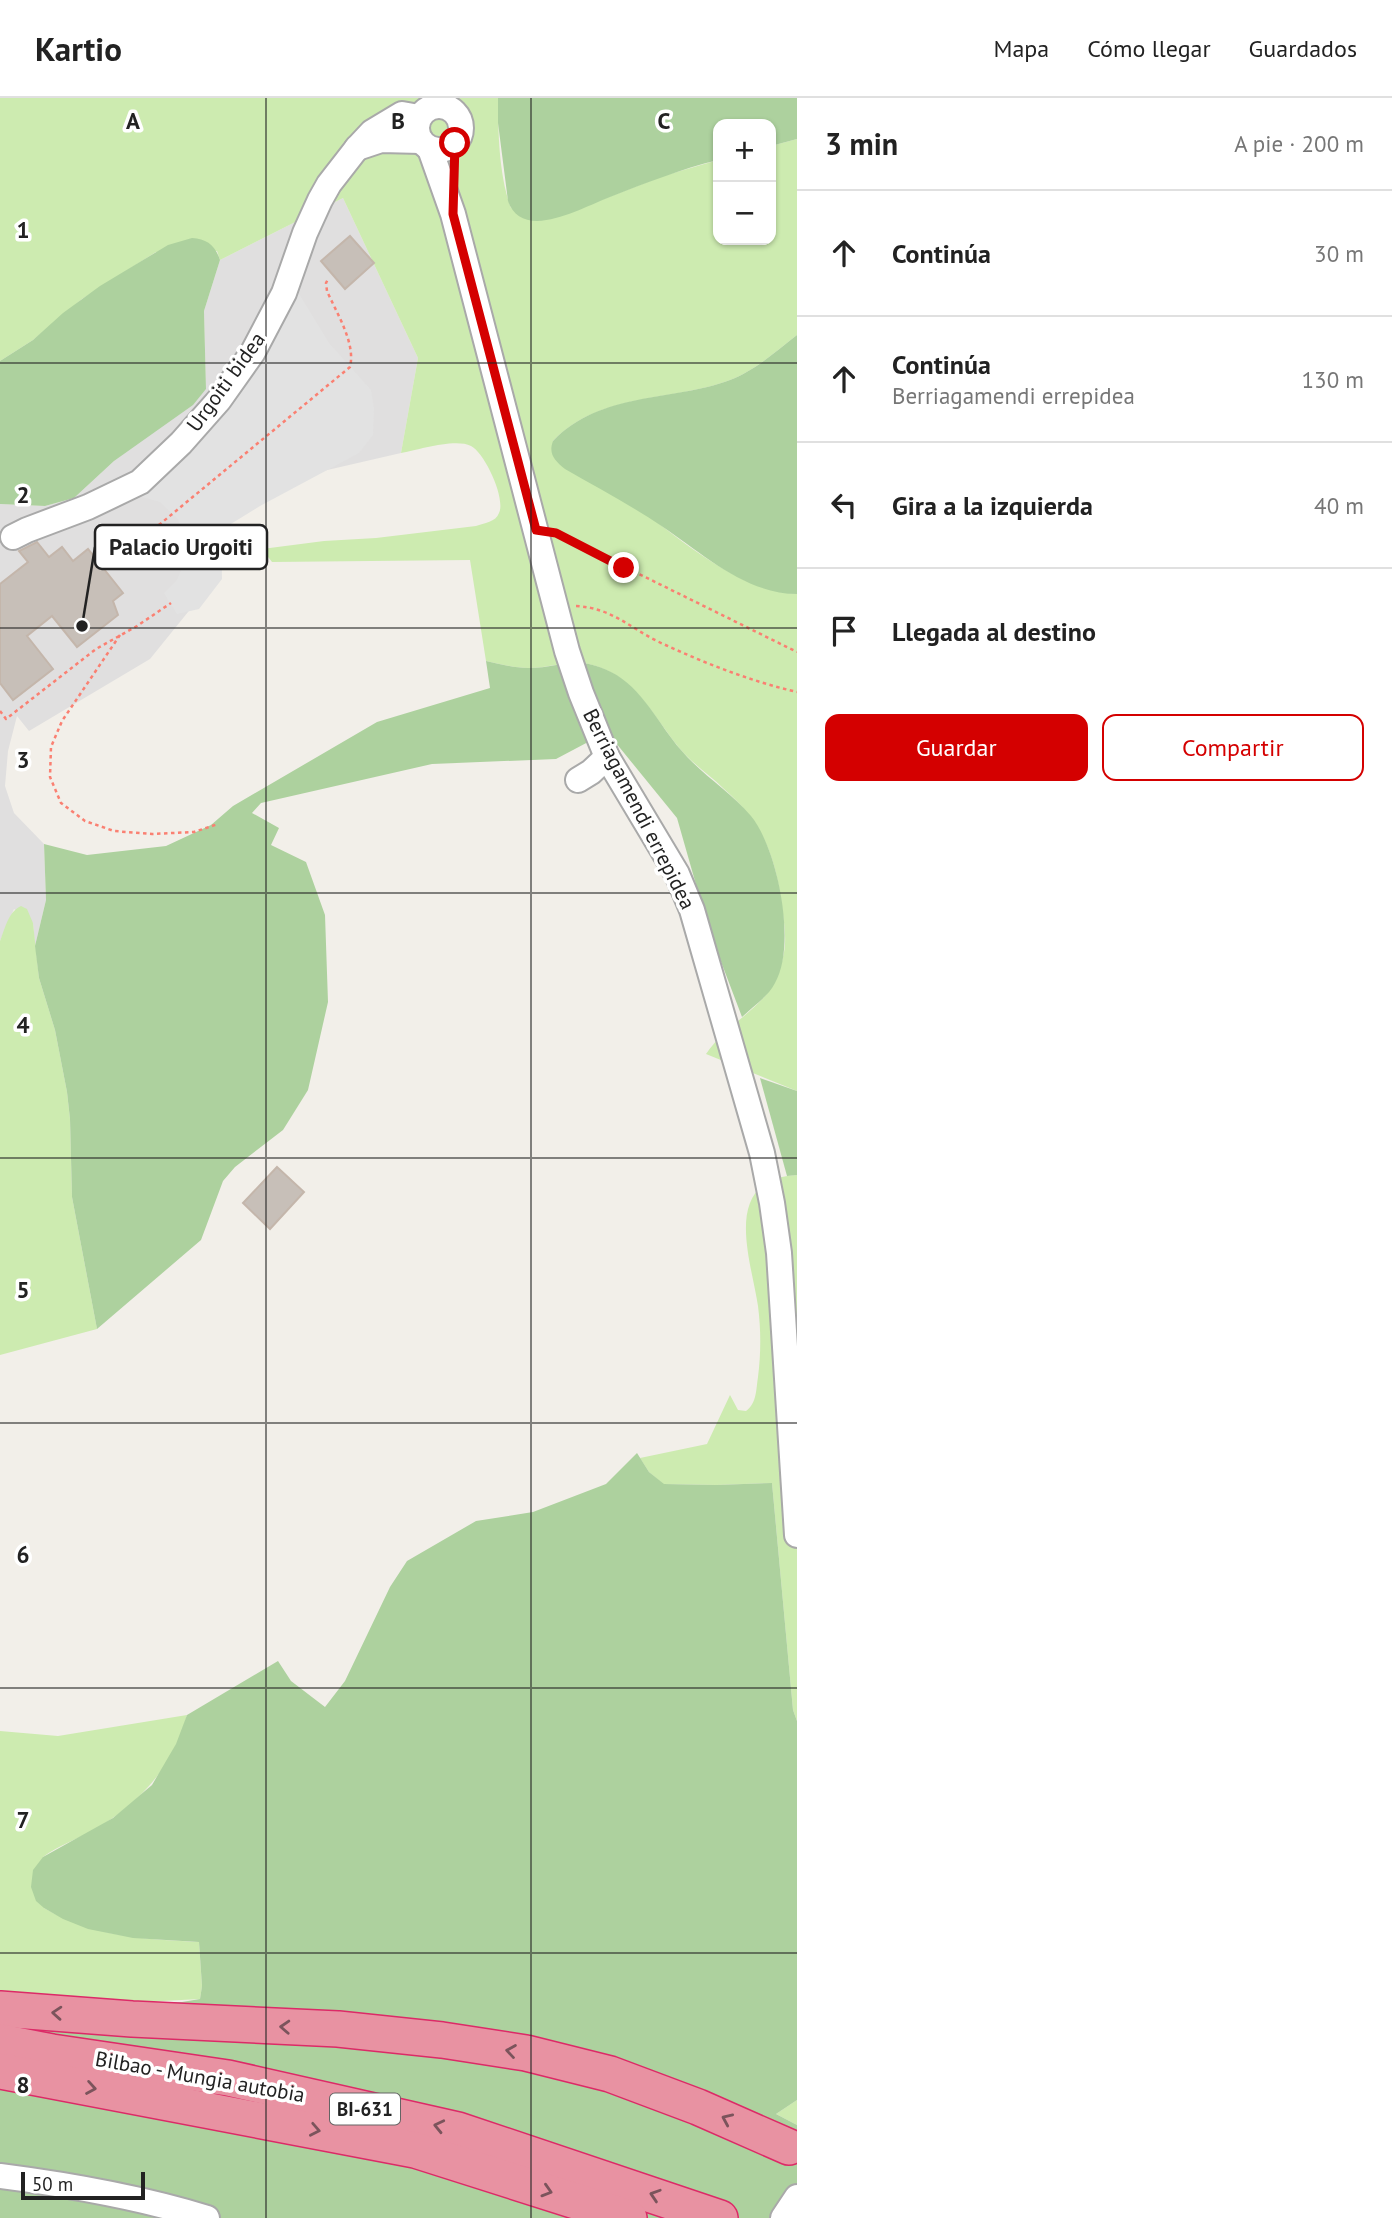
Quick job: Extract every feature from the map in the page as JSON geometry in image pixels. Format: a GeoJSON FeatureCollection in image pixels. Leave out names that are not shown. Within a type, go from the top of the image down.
{"type":"FeatureCollection","features":[{"type":"Feature","properties":{"kind":"highway"},"geometry":{"type":"LineString","coordinates":[[0,2008],[132,2019],[338,2029],[442,2040],[526,2053],[610,2074],[698,2107],[794,2149]]}},
{"type":"Feature","properties":{"kind":"highway","name":"Bilbao - Mungia autobia"},"geometry":{"type":"LineString","coordinates":[[0,2042],[228,2078],[458,2130],[720,2218]]}},
{"type":"Feature","properties":{"kind":"highway","name":"Bilbao - Mungia autobia"},"geometry":{"type":"LineString","coordinates":[[0,2071],[415,2150],[629,2218]]}},
{"type":"Feature","properties":{"kind":"street","name":"Urgoiti bidea"},"geometry":{"type":"LineString","coordinates":[[13,537],[88,507],[140,482],[181,443],[219,400],[253,352],[284,293],[320,200],[336,174],[372,132],[402,114],[433,117],[444,150],[455,143]]}},
{"type":"Feature","properties":{"kind":"street"},"geometry":{"type":"LineString","coordinates":[[433,117],[460,122],[459,137],[455,143],[453,214],[433,117]]}},
{"type":"Feature","properties":{"kind":"street","name":"Berriagamendi errepidea"},"geometry":{"type":"LineString","coordinates":[[453,214],[581,693],[607,757],[677,874],[692,910],[761,1153],[779,1253],[797,1535]]}},
{"type":"Feature","properties":{"kind":"street"},"geometry":{"type":"LineString","coordinates":[[578,780],[607,757]]}},
{"type":"Feature","properties":{"kind":"street"},"geometry":{"type":"LineString","coordinates":[[0,2176],[133,2198],[207,2218]]}},
{"type":"Feature","properties":{"kind":"street"},"geometry":{"type":"LineString","coordinates":[[783,2218],[797,2197]]}},
{"type":"Feature","properties":{"kind":"path"},"geometry":{"type":"LineString","coordinates":[[148,534],[350,367],[352,360],[347,338],[327,291],[328,279]]}},
{"type":"Feature","properties":{"kind":"path"},"geometry":{"type":"LineString","coordinates":[[536,530],[556,533],[797,652]]}},
{"type":"Feature","properties":{"kind":"path"},"geometry":{"type":"LineString","coordinates":[[0,711],[6,719],[66,670],[96,649],[153,617],[171,603]]}},
{"type":"Feature","properties":{"kind":"path"},"geometry":{"type":"LineString","coordinates":[[556,604],[606,610],[658,642],[756,682],[797,692]]}},
{"type":"Feature","properties":{"kind":"path"},"geometry":{"type":"LineString","coordinates":[[120,635],[62,721],[51,747],[50,777],[61,803],[85,821],[114,831],[152,834],[194,832],[218,824]]}},
{"type":"Feature","properties":{"kind":"shaded area"},"geometry":{"type":"Polygon","coordinates":[[[343,198],[418,358],[401,453],[271,483],[229,523],[243,544],[150,659],[29,731],[17,716],[8,751],[5,786],[14,813],[44,844],[46,900],[35,946],[33,923],[14,909],[0,941],[0,504],[45,506],[74,498],[114,461],[206,389],[204,311],[220,260],[343,198]]]}},
{"type":"Feature","properties":{"kind":"shaded area"},"geometry":{"type":"Polygon","coordinates":[[[296,289],[329,343],[371,390],[374,409],[373,435],[359,453],[221,530],[222,579],[199,609],[177,614],[164,593],[177,580],[185,561],[184,541],[178,519],[160,502],[135,495],[296,289]]]}},
{"type":"Feature","properties":{"kind":"green space"},"geometry":{"type":"Polygon","coordinates":[[[0,98],[498,98],[502,168],[511,208],[557,217],[663,176],[713,161],[713,245],[776,245],[776,145],[797,139],[797,335],[765,360],[730,380],[614,406],[572,425],[553,441],[669,532],[711,561],[754,584],[797,594],[797,1091],[706,1054],[719,1038],[766,995],[776,977],[785,943],[778,882],[769,852],[756,825],[719,784],[681,750],[638,694],[618,676],[584,663],[528,668],[486,661],[470,560],[272,562],[262,549],[476,526],[493,520],[499,513],[500,498],[493,477],[482,457],[471,446],[446,444],[401,453],[418,358],[343,198],[220,260],[217,251],[156,252],[82,299],[33,340],[0,361],[0,98]]]}},
{"type":"Feature","properties":{"kind":"green space"},"geometry":{"type":"Polygon","coordinates":[[[498,98],[797,98],[797,139],[776,145],[776,119],[713,119],[713,161],[546,220],[532,221],[523,218],[510,206],[498,123],[498,98]]]}},
{"type":"Feature","properties":{"kind":"green space"},"geometry":{"type":"Polygon","coordinates":[[[192,238],[210,244],[220,260],[204,311],[206,389],[193,405],[114,461],[74,498],[45,506],[0,504],[0,361],[33,340],[63,313],[100,286],[168,245],[192,238]]]}},
{"type":"Feature","properties":{"kind":"green space"},"geometry":{"type":"Polygon","coordinates":[[[797,335],[797,594],[760,587],[726,571],[651,519],[565,469],[553,457],[553,441],[572,425],[593,413],[637,400],[730,380],[757,366],[797,335]]]}},
{"type":"Feature","properties":{"kind":"green space"},"geometry":{"type":"Polygon","coordinates":[[[486,661],[528,668],[578,663],[611,672],[641,697],[689,759],[751,816],[769,851],[781,898],[784,946],[775,983],[742,1017],[709,930],[677,818],[607,732],[556,759],[432,764],[261,803],[252,813],[279,828],[271,845],[306,862],[325,915],[328,1002],[308,1090],[283,1130],[235,1167],[223,1181],[201,1240],[97,1329],[72,1197],[67,1092],[55,1030],[39,978],[35,946],[46,900],[44,844],[87,855],[166,846],[211,825],[233,806],[377,722],[490,688],[486,661]]]}},
{"type":"Feature","properties":{"kind":"green space"},"geometry":{"type":"Polygon","coordinates":[[[21,906],[27,909],[33,923],[39,978],[55,1030],[67,1092],[72,1197],[97,1329],[0,1355],[0,941],[10,917],[21,906]]]}},
{"type":"Feature","properties":{"kind":"green space"},"geometry":{"type":"Polygon","coordinates":[[[760,1078],[797,1091],[797,1175],[787,1176],[760,1078]]]}},
{"type":"Feature","properties":{"kind":"green space"},"geometry":{"type":"Polygon","coordinates":[[[797,1175],[797,1721],[793,1710],[772,1483],[663,1484],[649,1472],[640,1458],[707,1444],[730,1395],[738,1410],[746,1411],[752,1404],[758,1377],[760,1333],[747,1245],[749,1206],[757,1191],[773,1180],[797,1175]]]}},
{"type":"Feature","properties":{"kind":"green space"},"geometry":{"type":"Polygon","coordinates":[[[637,1453],[649,1472],[664,1484],[772,1483],[793,1710],[797,1721],[797,2100],[776,2114],[797,2125],[797,2218],[0,2218],[0,1998],[51,2007],[182,2002],[200,1999],[202,1986],[199,1942],[133,1938],[88,1929],[44,1908],[36,1901],[31,1887],[33,1870],[43,1857],[113,1818],[152,1785],[176,1744],[187,1715],[278,1661],[291,1681],[325,1707],[345,1681],[390,1587],[407,1561],[476,1521],[533,1512],[606,1484],[637,1453]]]}},
{"type":"Feature","properties":{"kind":"green space"},"geometry":{"type":"Polygon","coordinates":[[[187,1715],[173,1752],[139,1797],[109,1821],[43,1857],[44,1908],[100,1931],[138,1938],[199,1942],[202,1986],[200,1999],[51,2007],[0,1998],[0,1731],[58,1736],[187,1715]]]}},
{"type":"Feature","properties":{"kind":"green space"},"geometry":{"type":"Polygon","coordinates":[[[797,2100],[797,2125],[776,2114],[797,2100]]]}},
{"type":"Feature","properties":{"kind":"building"},"geometry":{"type":"Polygon","coordinates":[[[350,236],[374,263],[345,289],[321,261],[350,236]]]}},
{"type":"Feature","properties":{"kind":"building"},"geometry":{"type":"Polygon","coordinates":[[[37,542],[49,557],[62,547],[73,561],[88,549],[123,593],[113,601],[118,615],[77,647],[52,616],[27,636],[53,669],[13,700],[0,683],[0,584],[28,562],[19,551],[37,542]]]}},
{"type":"Feature","properties":{"kind":"building"},"geometry":{"type":"Polygon","coordinates":[[[277,1167],[304,1192],[270,1229],[243,1203],[277,1167]]]}},
{"type":"Feature","properties":{"kind":"place","name":"Palacio Urgoiti"},"geometry":{"type":"Point","coordinates":[82,626]}},
{"type":"Feature","properties":{"kind":"route"},"geometry":{"type":"LineString","coordinates":[[455,143],[453,214],[536,530],[556,533],[624,568]]}}]}
